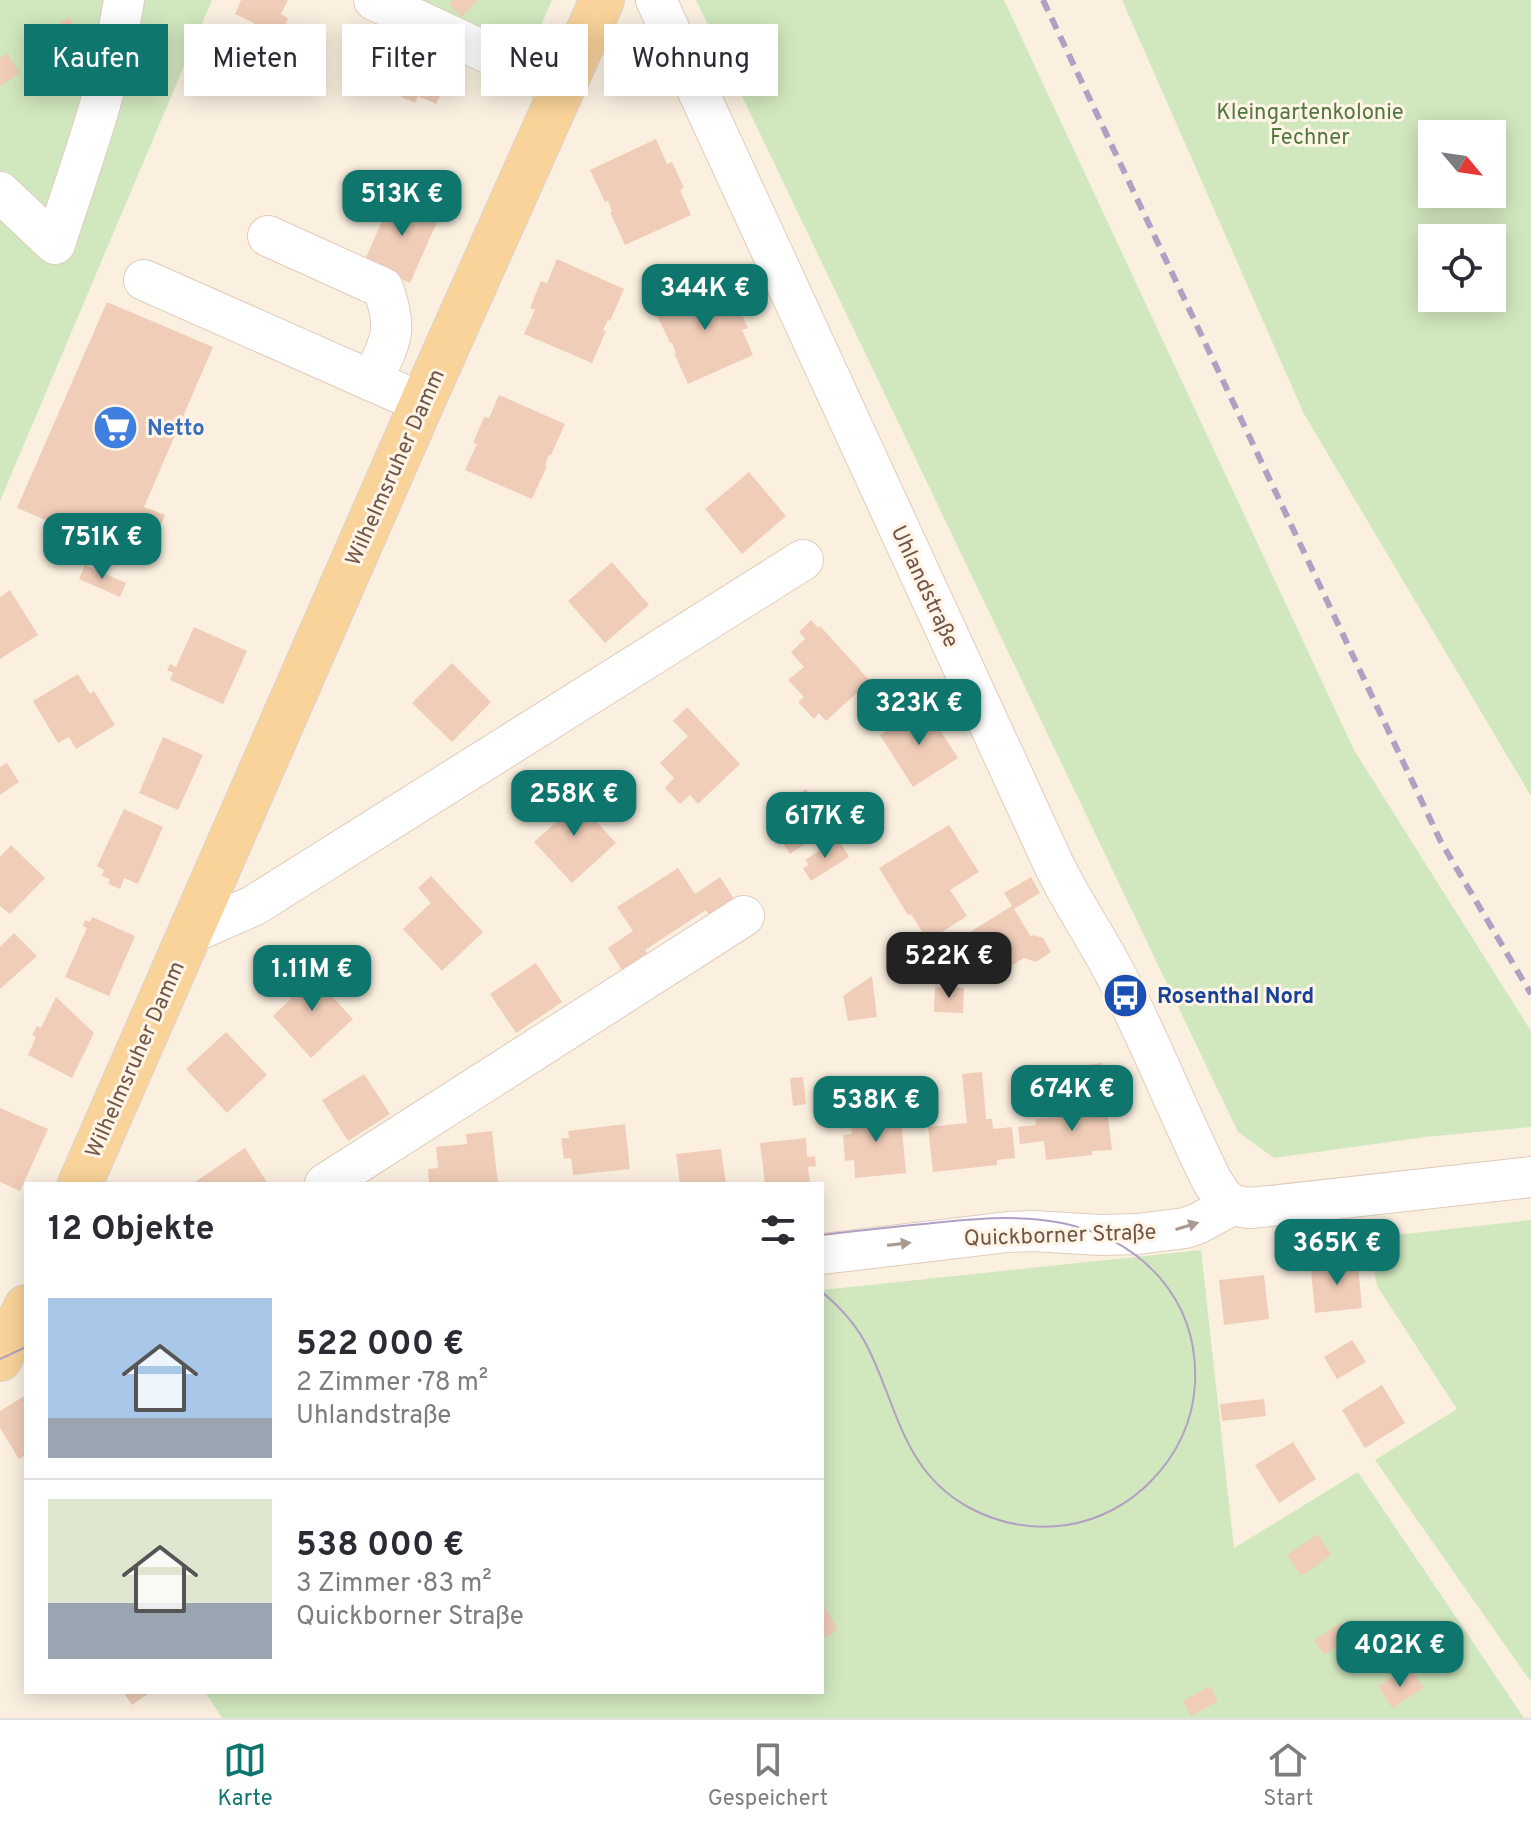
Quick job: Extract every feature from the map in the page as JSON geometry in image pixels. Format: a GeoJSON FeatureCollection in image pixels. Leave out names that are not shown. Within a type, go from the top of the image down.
{"type":"FeatureCollection","features":[{"type":"Feature","properties":{"kind":"main road","name":"Wilhelmsruher Damm"},"geometry":{"type":"LineString","coordinates":[[588,32],[602,0]]}},
{"type":"Feature","properties":{"kind":"main road","name":"Wilhelmsruher Damm"},"geometry":{"type":"LineString","coordinates":[[81,1182],[559,96]]}},
{"type":"Feature","properties":{"kind":"main road"},"geometry":{"type":"LineString","coordinates":[[0,1358],[24,1311]]}},
{"type":"Feature","properties":{"kind":"street"},"geometry":{"type":"LineString","coordinates":[[0,192],[55,244],[106,85],[124,0]]}},
{"type":"Feature","properties":{"kind":"street"},"geometry":{"type":"LineString","coordinates":[[374,0],[481,50]]}},
{"type":"Feature","properties":{"kind":"street","name":"Uhlandstraße"},"geometry":{"type":"LineString","coordinates":[[656,0],[1054,865],[1126,995],[1212,1181],[1232,1205]]}},
{"type":"Feature","properties":{"kind":"street"},"geometry":{"type":"LineString","coordinates":[[268,236],[383,288],[391,310],[392,334],[372,381]]}},
{"type":"Feature","properties":{"kind":"street"},"geometry":{"type":"LineString","coordinates":[[144,280],[422,403]]}},
{"type":"Feature","properties":{"kind":"street","name":"Wilhelmsruher Damm"},"geometry":{"type":"LineString","coordinates":[[189,934],[253,906],[803,560]]}},
{"type":"Feature","properties":{"kind":"street"},"geometry":{"type":"LineString","coordinates":[[328,1182],[744,916]]}},
{"type":"Feature","properties":{"kind":"street","name":"Quickborner Straße"},"geometry":{"type":"LineString","coordinates":[[824,1254],[1008,1232],[1138,1234],[1185,1228],[1232,1205],[1249,1208],[1531,1177]]}},
{"type":"Feature","properties":{"kind":"street"},"geometry":{"type":"LineString","coordinates":[[0,1358],[24,1350]]}},
{"type":"Feature","properties":{"kind":"green space"},"geometry":{"type":"Polygon","coordinates":[[[0,0],[212,0],[202,24],[184,24],[184,66],[0,501],[0,0]]]}},
{"type":"Feature","properties":{"kind":"green space"},"geometry":{"type":"Polygon","coordinates":[[[399,0],[552,0],[542,24],[481,24],[481,37],[465,30],[465,24],[452,24],[399,0]]]}},
{"type":"Feature","properties":{"kind":"green space"},"geometry":{"type":"Polygon","coordinates":[[[696,0],[1004,0],[1354,750],[1531,1031],[1531,1127],[1425,1137],[1274,1158],[1238,1132],[742,96],[778,96],[778,24],[707,24],[696,0]]]}},
{"type":"Feature","properties":{"kind":"green space","name":"Kleingartenkolonie Fechner"},"geometry":{"type":"Polygon","coordinates":[[[1122,0],[1531,0],[1531,796],[1304,414],[1122,0]]]}},
{"type":"Feature","properties":{"kind":"green space"},"geometry":{"type":"Polygon","coordinates":[[[1531,1220],[1531,1682],[1375,1460],[1457,1409],[1377,1286],[1369,1238],[1531,1220]]]}},
{"type":"Feature","properties":{"kind":"green space"},"geometry":{"type":"Polygon","coordinates":[[[1201,1250],[1234,1548],[1358,1472],[1524,1718],[222,1718],[206,1694],[824,1694],[824,1290],[1201,1250]]]}},
{"type":"Feature","properties":{"kind":"building"},"geometry":{"type":"Polygon","coordinates":[[[241,0],[288,0],[281,14],[288,18],[286,24],[254,24],[235,14],[241,0]]]}},
{"type":"Feature","properties":{"kind":"building"},"geometry":{"type":"Polygon","coordinates":[[[453,0],[478,0],[462,17],[449,4],[453,0]]]}},
{"type":"Feature","properties":{"kind":"building"},"geometry":{"type":"Polygon","coordinates":[[[69,17],[74,24],[58,24],[69,17]]]}},
{"type":"Feature","properties":{"kind":"building"},"geometry":{"type":"Polygon","coordinates":[[[7,53],[20,73],[0,86],[0,58],[7,53]]]}},
{"type":"Feature","properties":{"kind":"building"},"geometry":{"type":"Polygon","coordinates":[[[401,96],[418,96],[415,103],[401,96]]]}},
{"type":"Feature","properties":{"kind":"building"},"geometry":{"type":"Polygon","coordinates":[[[418,96],[440,96],[436,104],[418,96]]]}},
{"type":"Feature","properties":{"kind":"building"},"geometry":{"type":"Polygon","coordinates":[[[656,139],[667,164],[672,162],[684,188],[680,190],[691,215],[625,245],[608,201],[605,202],[590,170],[656,139]]]}},
{"type":"Feature","properties":{"kind":"building"},"geometry":{"type":"Polygon","coordinates":[[[394,194],[440,215],[410,283],[364,262],[394,194]]]}},
{"type":"Feature","properties":{"kind":"building"},"geometry":{"type":"Polygon","coordinates":[[[557,259],[624,289],[603,330],[606,331],[592,363],[524,334],[535,310],[530,308],[541,281],[547,283],[557,259]]]}},
{"type":"Feature","properties":{"kind":"building"},"geometry":{"type":"Polygon","coordinates":[[[721,281],[731,304],[736,302],[748,328],[742,330],[753,355],[688,384],[655,311],[721,281]]]}},
{"type":"Feature","properties":{"kind":"building","name":"Netto"},"geometry":{"type":"Polygon","coordinates":[[[107,302],[213,347],[144,507],[165,515],[157,533],[137,524],[124,553],[17,508],[107,302]]]}},
{"type":"Feature","properties":{"kind":"building"},"geometry":{"type":"Polygon","coordinates":[[[499,395],[565,424],[532,499],[465,470],[477,444],[473,443],[484,417],[489,418],[499,395]]]}},
{"type":"Feature","properties":{"kind":"building"},"geometry":{"type":"Polygon","coordinates":[[[749,472],[786,516],[742,554],[705,509],[749,472]]]}},
{"type":"Feature","properties":{"kind":"building"},"geometry":{"type":"Polygon","coordinates":[[[612,562],[649,605],[605,643],[568,601],[612,562]]]}},
{"type":"Feature","properties":{"kind":"building"},"geometry":{"type":"Polygon","coordinates":[[[85,565],[126,583],[120,597],[79,579],[85,565]]]}},
{"type":"Feature","properties":{"kind":"building"},"geometry":{"type":"Polygon","coordinates":[[[10,590],[38,635],[0,659],[0,597],[10,590]]]}},
{"type":"Feature","properties":{"kind":"building"},"geometry":{"type":"Polygon","coordinates":[[[811,620],[870,681],[826,721],[819,713],[814,719],[798,702],[804,697],[788,680],[804,667],[791,652],[805,639],[799,632],[811,620]]]}},
{"type":"Feature","properties":{"kind":"building"},"geometry":{"type":"Polygon","coordinates":[[[194,627],[247,651],[223,704],[170,680],[173,673],[167,670],[170,664],[176,667],[194,627]]]}},
{"type":"Feature","properties":{"kind":"building"},"geometry":{"type":"Polygon","coordinates":[[[452,663],[491,702],[452,742],[412,703],[452,663]]]}},
{"type":"Feature","properties":{"kind":"building"},"geometry":{"type":"Polygon","coordinates":[[[78,674],[90,694],[94,691],[115,725],[76,749],[69,737],[58,743],[33,701],[78,674]]]}},
{"type":"Feature","properties":{"kind":"building"},"geometry":{"type":"Polygon","coordinates":[[[687,707],[740,764],[698,804],[690,795],[680,804],[665,788],[674,778],[660,763],[688,736],[673,721],[687,707]]]}},
{"type":"Feature","properties":{"kind":"building"},"geometry":{"type":"Polygon","coordinates":[[[925,707],[958,758],[913,787],[880,735],[925,707]]]}},
{"type":"Feature","properties":{"kind":"building"},"geometry":{"type":"Polygon","coordinates":[[[163,737],[203,755],[178,810],[139,793],[163,737]]]}},
{"type":"Feature","properties":{"kind":"building"},"geometry":{"type":"Polygon","coordinates":[[[7,763],[19,782],[0,795],[0,767],[7,763]]]}},
{"type":"Feature","properties":{"kind":"building"},"geometry":{"type":"Polygon","coordinates":[[[565,788],[616,843],[572,883],[534,842],[563,816],[550,801],[565,788]]]}},
{"type":"Feature","properties":{"kind":"building"},"geometry":{"type":"Polygon","coordinates":[[[806,789],[831,827],[790,854],[765,815],[806,789]]]}},
{"type":"Feature","properties":{"kind":"building"},"geometry":{"type":"Polygon","coordinates":[[[124,809],[163,827],[138,884],[124,878],[120,889],[108,884],[110,879],[102,876],[104,870],[97,866],[124,809]]]}},
{"type":"Feature","properties":{"kind":"building"},"geometry":{"type":"Polygon","coordinates":[[[949,825],[979,872],[950,890],[967,916],[928,941],[879,868],[949,825]]]}},
{"type":"Feature","properties":{"kind":"building"},"geometry":{"type":"Polygon","coordinates":[[[838,839],[849,857],[811,881],[803,868],[809,865],[805,860],[838,839]]]}},
{"type":"Feature","properties":{"kind":"building"},"geometry":{"type":"Polygon","coordinates":[[[11,845],[45,878],[10,914],[0,906],[0,857],[11,845]]]}},
{"type":"Feature","properties":{"kind":"building"},"geometry":{"type":"Polygon","coordinates":[[[678,868],[695,894],[720,877],[734,899],[709,916],[706,910],[645,950],[648,954],[622,970],[608,948],[633,931],[617,907],[678,868]]]}},
{"type":"Feature","properties":{"kind":"building"},"geometry":{"type":"Polygon","coordinates":[[[431,876],[483,932],[442,971],[403,929],[431,903],[418,888],[431,876]]]}},
{"type":"Feature","properties":{"kind":"building"},"geometry":{"type":"Polygon","coordinates":[[[1031,877],[1040,893],[1014,909],[1031,937],[1043,938],[1051,952],[1036,962],[1024,958],[991,978],[965,935],[1012,906],[1004,893],[1031,877]]]}},
{"type":"Feature","properties":{"kind":"building"},"geometry":{"type":"Polygon","coordinates":[[[92,917],[135,936],[109,996],[65,977],[87,928],[83,926],[85,920],[90,922],[92,917]]]}},
{"type":"Feature","properties":{"kind":"building"},"geometry":{"type":"Polygon","coordinates":[[[14,933],[37,956],[0,989],[0,947],[14,933]]]}},
{"type":"Feature","properties":{"kind":"building"},"geometry":{"type":"Polygon","coordinates":[[[301,963],[353,1019],[311,1058],[273,1016],[300,990],[287,977],[301,963]]]}},
{"type":"Feature","properties":{"kind":"building"},"geometry":{"type":"Polygon","coordinates":[[[536,963],[562,1002],[516,1033],[490,994],[536,963]]]}},
{"type":"Feature","properties":{"kind":"building"},"geometry":{"type":"Polygon","coordinates":[[[872,976],[877,1017],[848,1021],[843,996],[872,976]]]}},
{"type":"Feature","properties":{"kind":"building"},"geometry":{"type":"Polygon","coordinates":[[[935,987],[964,988],[963,1013],[934,1012],[935,987]]]}},
{"type":"Feature","properties":{"kind":"building"},"geometry":{"type":"Polygon","coordinates":[[[56,997],[94,1033],[72,1078],[28,1055],[36,1037],[32,1035],[37,1026],[41,1028],[56,997]]]}},
{"type":"Feature","properties":{"kind":"building"},"geometry":{"type":"Polygon","coordinates":[[[226,1032],[267,1075],[227,1113],[186,1069],[226,1032]]]}},
{"type":"Feature","properties":{"kind":"building"},"geometry":{"type":"Polygon","coordinates":[[[1102,1063],[1105,1088],[1090,1090],[1086,1065],[1102,1063]]]}},
{"type":"Feature","properties":{"kind":"building"},"geometry":{"type":"Polygon","coordinates":[[[982,1072],[986,1119],[992,1119],[993,1129],[1012,1127],[1015,1158],[997,1160],[997,1165],[933,1172],[928,1127],[967,1123],[962,1074],[982,1072]]]}},
{"type":"Feature","properties":{"kind":"building"},"geometry":{"type":"Polygon","coordinates":[[[364,1074],[390,1114],[348,1141],[322,1100],[364,1074]]]}},
{"type":"Feature","properties":{"kind":"building"},"geometry":{"type":"Polygon","coordinates":[[[803,1077],[806,1104],[793,1106],[790,1078],[803,1077]]]}},
{"type":"Feature","properties":{"kind":"building"},"geometry":{"type":"Polygon","coordinates":[[[1106,1100],[1112,1150],[1046,1160],[1044,1141],[1020,1144],[1018,1127],[1036,1125],[1035,1119],[1086,1114],[1085,1102],[1106,1100]]]}},
{"type":"Feature","properties":{"kind":"building"},"geometry":{"type":"Polygon","coordinates":[[[0,1108],[48,1129],[20,1191],[0,1182],[0,1108]]]}},
{"type":"Feature","properties":{"kind":"building"},"geometry":{"type":"Polygon","coordinates":[[[900,1108],[906,1173],[855,1178],[854,1160],[845,1161],[843,1135],[852,1134],[850,1118],[876,1116],[875,1110],[900,1108]]]}},
{"type":"Feature","properties":{"kind":"building"},"geometry":{"type":"Polygon","coordinates":[[[625,1124],[630,1169],[573,1175],[571,1158],[564,1159],[561,1138],[569,1138],[568,1131],[625,1124]]]}},
{"type":"Feature","properties":{"kind":"building"},"geometry":{"type":"Polygon","coordinates":[[[492,1131],[498,1182],[429,1182],[428,1169],[438,1168],[436,1147],[467,1144],[466,1134],[492,1131]]]}},
{"type":"Feature","properties":{"kind":"building"},"geometry":{"type":"Polygon","coordinates":[[[806,1138],[807,1157],[815,1156],[816,1166],[808,1167],[810,1182],[765,1182],[760,1143],[806,1138]]]}},
{"type":"Feature","properties":{"kind":"building"},"geometry":{"type":"Polygon","coordinates":[[[245,1148],[267,1182],[195,1182],[245,1148]]]}},
{"type":"Feature","properties":{"kind":"building"},"geometry":{"type":"Polygon","coordinates":[[[721,1149],[726,1182],[680,1182],[676,1154],[721,1149]]]}},
{"type":"Feature","properties":{"kind":"building"},"geometry":{"type":"Polygon","coordinates":[[[1349,1255],[1350,1265],[1358,1265],[1362,1308],[1315,1313],[1311,1270],[1336,1268],[1335,1256],[1349,1255]]]}},
{"type":"Feature","properties":{"kind":"building"},"geometry":{"type":"Polygon","coordinates":[[[1264,1275],[1269,1319],[1224,1325],[1219,1280],[1264,1275]]]}},
{"type":"Feature","properties":{"kind":"building"},"geometry":{"type":"Polygon","coordinates":[[[1352,1340],[1366,1362],[1337,1379],[1324,1357],[1352,1340]]]}},
{"type":"Feature","properties":{"kind":"building"},"geometry":{"type":"Polygon","coordinates":[[[1382,1385],[1405,1423],[1365,1448],[1342,1410],[1382,1385]]]}},
{"type":"Feature","properties":{"kind":"building"},"geometry":{"type":"Polygon","coordinates":[[[24,1396],[24,1456],[19,1459],[0,1428],[0,1411],[24,1396]]]}},
{"type":"Feature","properties":{"kind":"building"},"geometry":{"type":"Polygon","coordinates":[[[1264,1399],[1266,1416],[1222,1421],[1220,1404],[1264,1399]]]}},
{"type":"Feature","properties":{"kind":"building"},"geometry":{"type":"Polygon","coordinates":[[[1293,1442],[1316,1479],[1279,1503],[1255,1465],[1293,1442]]]}},
{"type":"Feature","properties":{"kind":"building"},"geometry":{"type":"Polygon","coordinates":[[[1318,1534],[1331,1555],[1301,1576],[1287,1555],[1318,1534]]]}},
{"type":"Feature","properties":{"kind":"building"},"geometry":{"type":"Polygon","coordinates":[[[824,1606],[838,1630],[824,1638],[824,1606]]]}},
{"type":"Feature","properties":{"kind":"building"},"geometry":{"type":"Polygon","coordinates":[[[1341,1623],[1350,1638],[1324,1655],[1314,1640],[1341,1623]]]}},
{"type":"Feature","properties":{"kind":"building"},"geometry":{"type":"Polygon","coordinates":[[[1413,1672],[1424,1688],[1392,1708],[1378,1686],[1394,1676],[1398,1681],[1413,1672]]]}},
{"type":"Feature","properties":{"kind":"building"},"geometry":{"type":"Polygon","coordinates":[[[1210,1686],[1218,1701],[1191,1716],[1183,1701],[1210,1686]]]}},
{"type":"Feature","properties":{"kind":"building"},"geometry":{"type":"Polygon","coordinates":[[[124,1694],[148,1694],[132,1705],[124,1694]]]}},
{"type":"Feature","properties":{"kind":"tram line"},"geometry":{"type":"LineString","coordinates":[[824,1235],[958,1220],[1010,1218],[1062,1223],[1091,1231],[1118,1244],[1141,1259],[1160,1278],[1176,1301],[1187,1326],[1194,1354],[1195,1384],[1187,1424],[1176,1449],[1160,1471],[1133,1497],[1113,1510],[1079,1523],[1054,1526],[1028,1526],[992,1518],[946,1492],[929,1475],[905,1436],[864,1340],[848,1317],[824,1294]]}},
{"type":"Feature","properties":{"kind":"tram line"},"geometry":{"type":"LineString","coordinates":[[0,1359],[24,1348]]}},
{"type":"Feature","properties":{"kind":"railway"},"geometry":{"type":"LineString","coordinates":[[1043,0],[1441,842],[1531,994]]}},
{"type":"Feature","properties":{"kind":"place","name":"Netto"},"geometry":{"type":"Point","coordinates":[116,427]}},
{"type":"Feature","properties":{"kind":"place","name":"Rosenthal Nord"},"geometry":{"type":"Point","coordinates":[1126,995]}}]}
